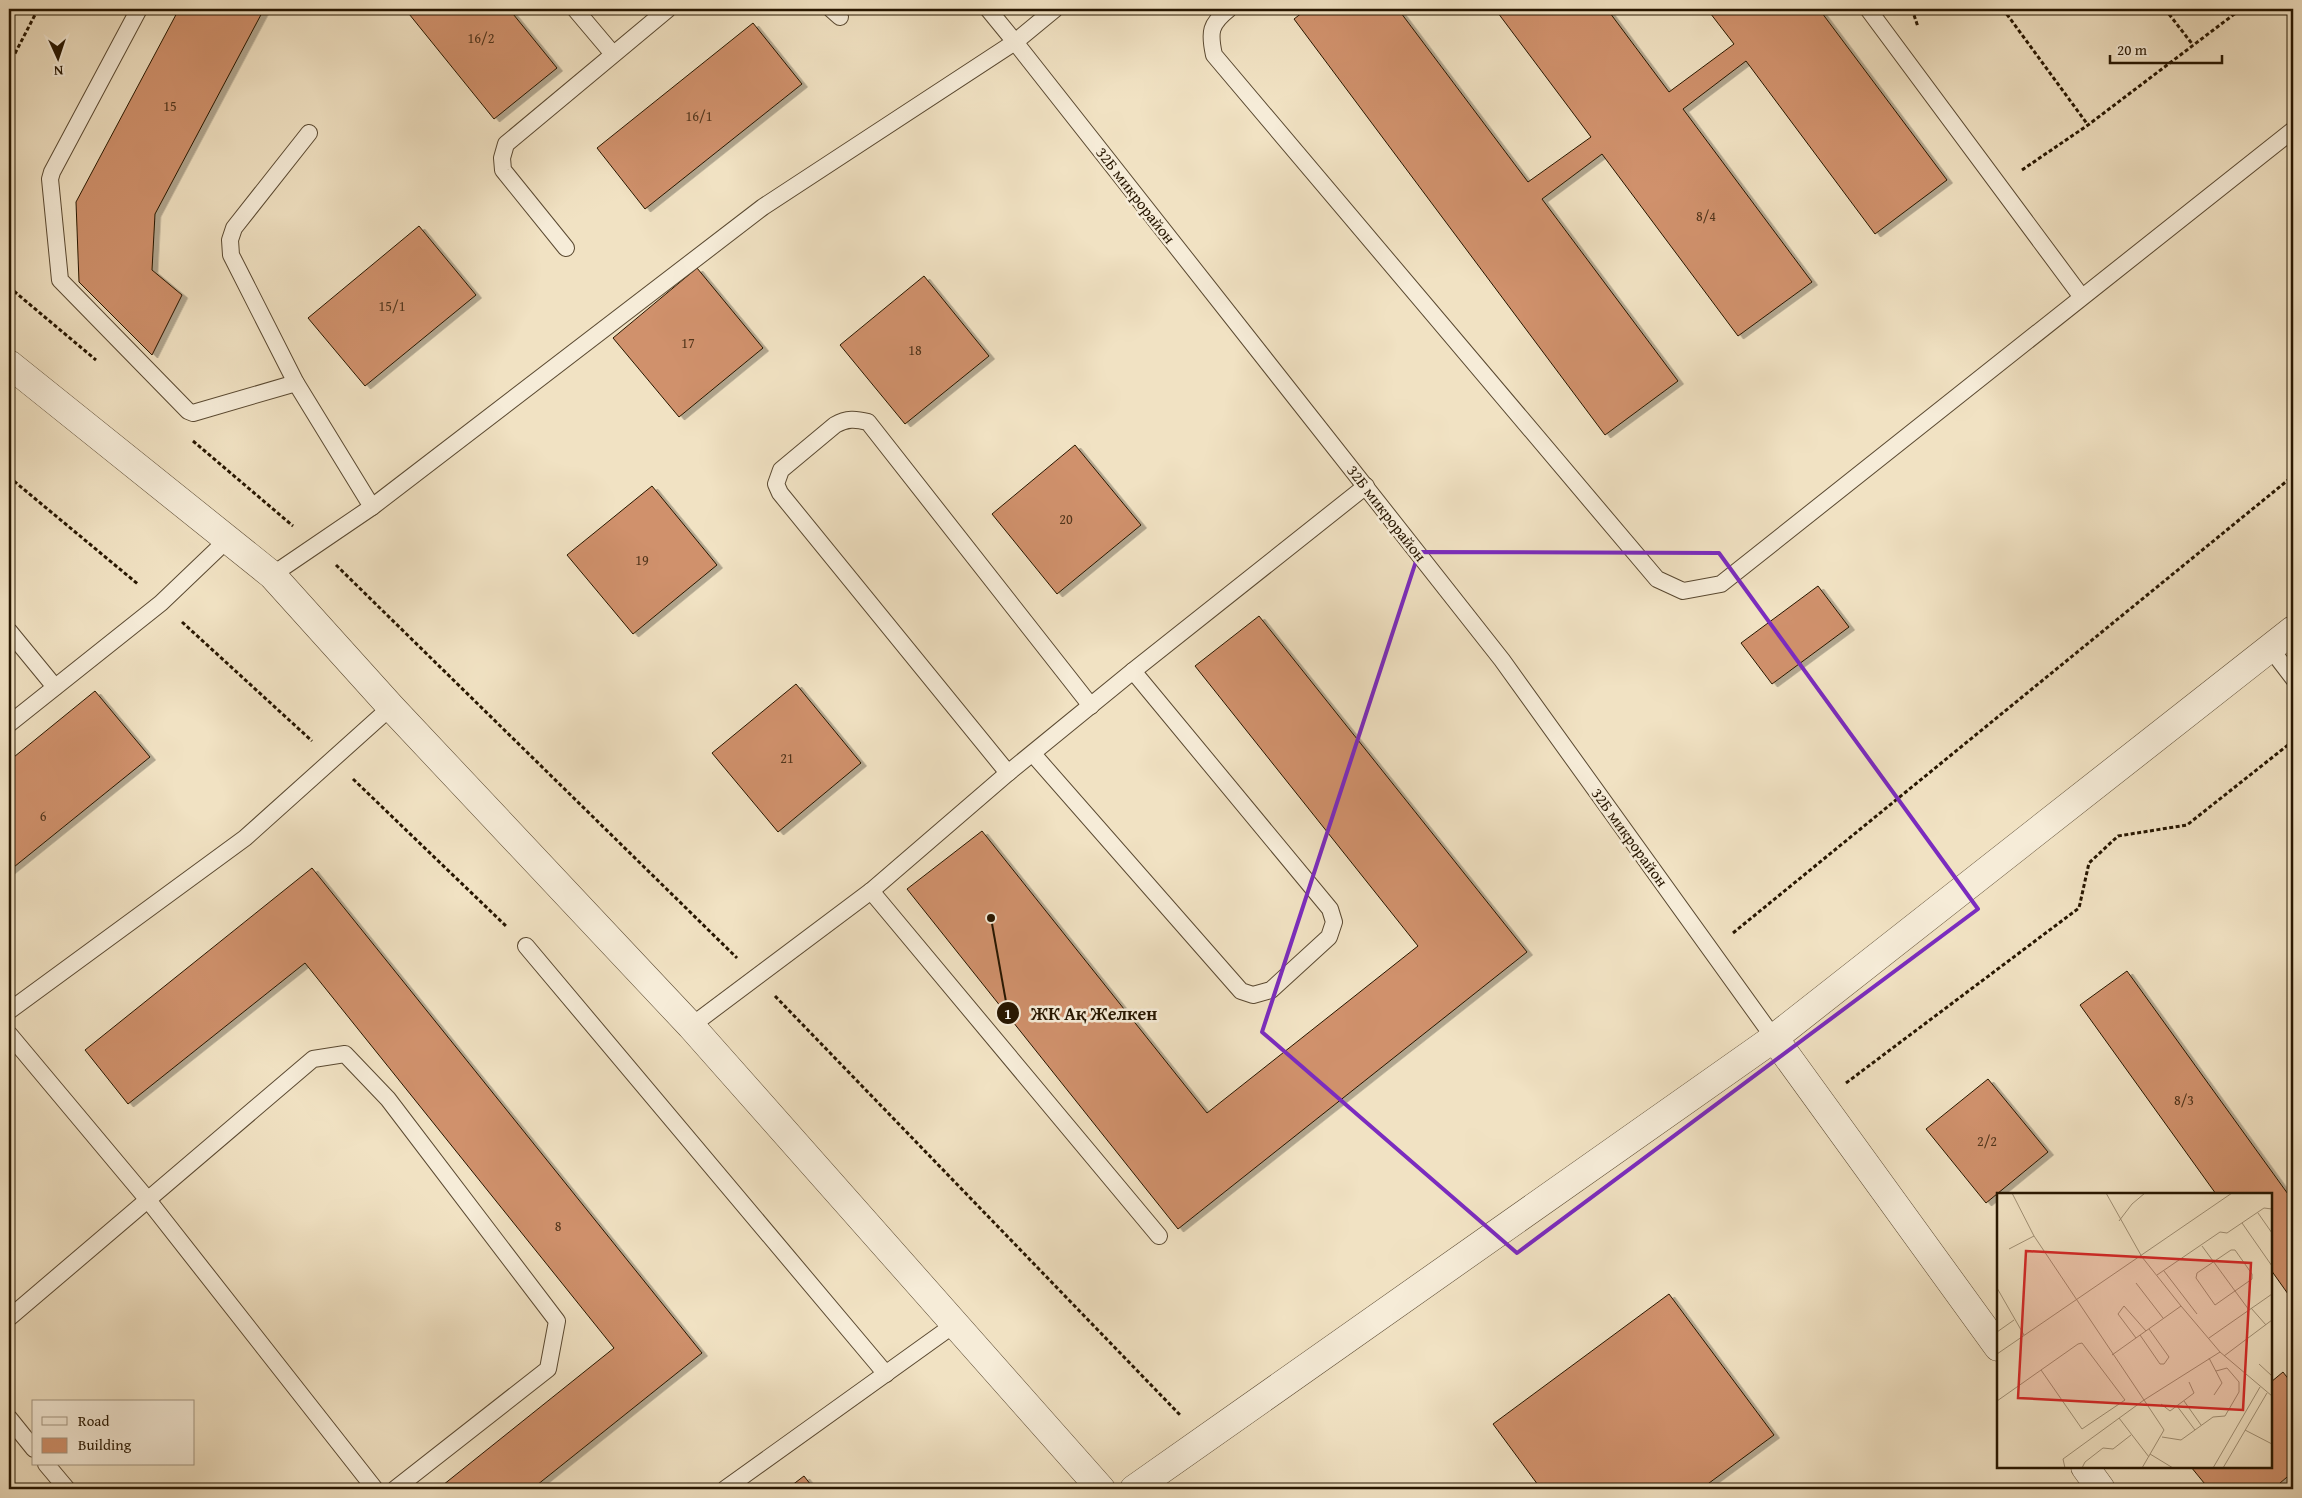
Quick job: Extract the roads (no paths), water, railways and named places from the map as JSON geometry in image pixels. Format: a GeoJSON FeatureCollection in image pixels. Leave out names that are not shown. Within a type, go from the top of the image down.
{"type":"FeatureCollection","features":[{"type":"Feature","properties":{"kind":"street"},"geometry":{"type":"LineString","coordinates":[[9,364],[272,576],[391,707],[691,1026],[1101,1489]]}},
{"type":"Feature","properties":{"kind":"street"},"geometry":{"type":"LineString","coordinates":[[1134,1489],[1774,1038],[2293,630]]}},
{"type":"Feature","properties":{"kind":"street"},"geometry":{"type":"LineString","coordinates":[[1774,1038],[1997,1346]]}},
{"type":"Feature","properties":{"kind":"street"},"geometry":{"type":"LineString","coordinates":[[2086,1468],[2101,1489]]}},
{"type":"Feature","properties":{"kind":"lane"},"geometry":{"type":"LineString","coordinates":[[138,9],[52,172],[50,179],[60,280],[188,411],[193,413],[296,383]]}},
{"type":"Feature","properties":{"kind":"lane"},"geometry":{"type":"LineString","coordinates":[[575,9],[613,54]]}},
{"type":"Feature","properties":{"kind":"lane"},"geometry":{"type":"LineString","coordinates":[[566,248],[503,170],[502,158],[506,144],[668,9]]}},
{"type":"Feature","properties":{"kind":"lane","name":"32Б микрорайон"},"geometry":{"type":"LineString","coordinates":[[988,9],[1502,660],[1774,1038]]}},
{"type":"Feature","properties":{"kind":"lane"},"geometry":{"type":"LineString","coordinates":[[272,576],[372,506],[763,207],[1015,42],[1055,9]]}},
{"type":"Feature","properties":{"kind":"lane"},"geometry":{"type":"LineString","coordinates":[[1229,9],[1216,19],[1210,37],[1214,55],[1657,579],[1683,591],[1721,584],[2081,296],[2293,130]]}},
{"type":"Feature","properties":{"kind":"lane"},"geometry":{"type":"LineString","coordinates":[[1868,9],[2081,296]]}},
{"type":"Feature","properties":{"kind":"lane"},"geometry":{"type":"LineString","coordinates":[[309,133],[234,228],[230,240],[231,255],[296,383],[372,506]]}},
{"type":"Feature","properties":{"kind":"lane"},"geometry":{"type":"LineString","coordinates":[[1008,773],[780,493],[776,484],[781,470],[836,425],[844,420],[855,419],[868,422],[1091,706]]}},
{"type":"Feature","properties":{"kind":"lane"},"geometry":{"type":"LineString","coordinates":[[691,1026],[871,891],[1008,773],[1366,486]]}},
{"type":"Feature","properties":{"kind":"lane"},"geometry":{"type":"LineString","coordinates":[[9,724],[161,603],[228,539]]}},
{"type":"Feature","properties":{"kind":"lane"},"geometry":{"type":"LineString","coordinates":[[9,631],[55,687]]}},
{"type":"Feature","properties":{"kind":"lane"},"geometry":{"type":"LineString","coordinates":[[2270,648],[2293,678]]}},
{"type":"Feature","properties":{"kind":"lane"},"geometry":{"type":"LineString","coordinates":[[1033,754],[1241,991],[1253,995],[1271,990],[1330,937],[1334,922],[1330,909],[1133,671]]}},
{"type":"Feature","properties":{"kind":"lane"},"geometry":{"type":"LineString","coordinates":[[9,1011],[244,838],[391,707]]}},
{"type":"Feature","properties":{"kind":"lane"},"geometry":{"type":"LineString","coordinates":[[871,891],[1159,1236]]}},
{"type":"Feature","properties":{"kind":"lane"},"geometry":{"type":"LineString","coordinates":[[526,946],[886,1374]]}},
{"type":"Feature","properties":{"kind":"lane"},"geometry":{"type":"LineString","coordinates":[[9,1034],[148,1200],[375,1489]]}},
{"type":"Feature","properties":{"kind":"lane"},"geometry":{"type":"LineString","coordinates":[[9,1318],[313,1059],[345,1054],[388,1099],[557,1320],[548,1369],[395,1489]]}},
{"type":"Feature","properties":{"kind":"lane"},"geometry":{"type":"LineString","coordinates":[[725,1489],[955,1324]]}},
{"type":"Feature","properties":{"kind":"lane"},"geometry":{"type":"LineString","coordinates":[[9,1418],[32,1447]]}},
{"type":"Feature","properties":{"kind":"lane"},"geometry":{"type":"LineString","coordinates":[[48,1466],[67,1489]]}},
{"type":"Feature","properties":{"kind":"place","name":"ЖК Ақ Желкен"},"geometry":{"type":"Point","coordinates":[991,918]}}]}
